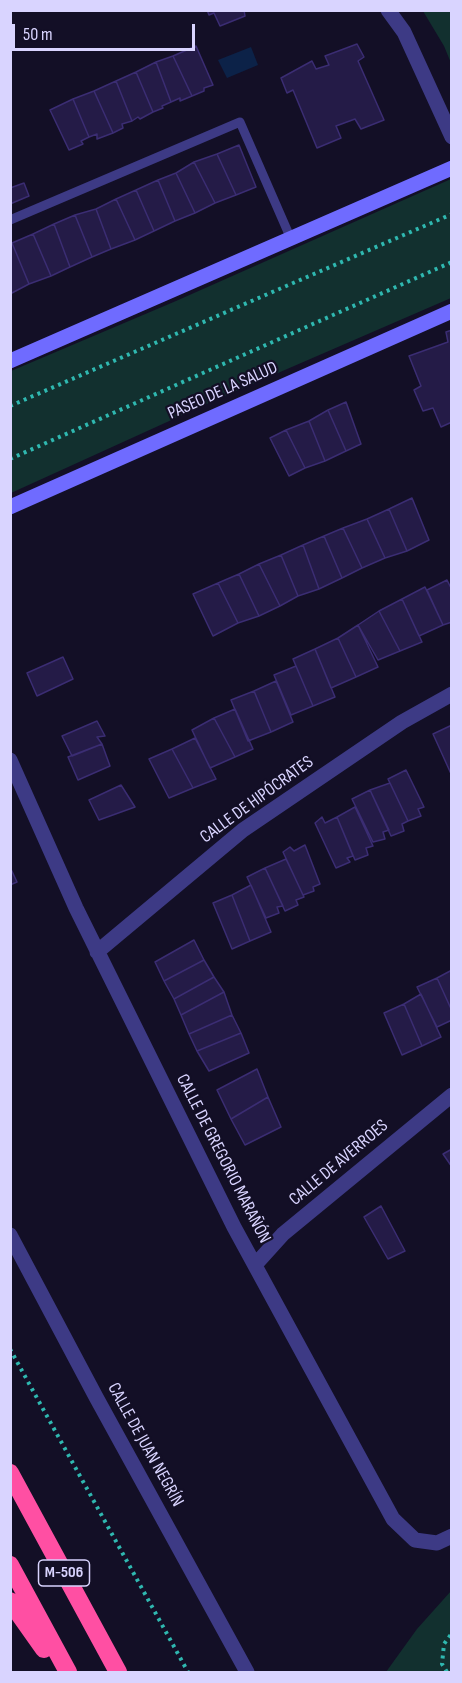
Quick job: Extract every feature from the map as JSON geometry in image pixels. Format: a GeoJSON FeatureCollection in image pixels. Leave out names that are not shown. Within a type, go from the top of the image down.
{"type":"FeatureCollection","features":[{"type":"Feature","properties":{"kind":"highway","name":"M-506"},"geometry":{"type":"LineString","coordinates":[[10,1473],[118,1672]]}},
{"type":"Feature","properties":{"kind":"highway","name":"M-506"},"geometry":{"type":"LineString","coordinates":[[10,1565],[68,1672]]}},
{"type":"Feature","properties":{"kind":"highway"},"geometry":{"type":"LineString","coordinates":[[10,1601],[62,1672]]}},
{"type":"Feature","properties":{"kind":"street"},"geometry":{"type":"LineString","coordinates":[[388,10],[404,32],[452,137]]}},
{"type":"Feature","properties":{"kind":"street"},"geometry":{"type":"LineString","coordinates":[[10,361],[452,168]]}},
{"type":"Feature","properties":{"kind":"street","name":"PASEO DE LA SALUD"},"geometry":{"type":"LineString","coordinates":[[10,507],[452,311]]}},
{"type":"Feature","properties":{"kind":"street","name":"CALLE DE HIPÓCRATES"},"geometry":{"type":"LineString","coordinates":[[97,952],[243,830],[402,722],[452,694]]}},
{"type":"Feature","properties":{"kind":"street","name":"CALLE DE GREGORIO MARAÑÓN"},"geometry":{"type":"LineString","coordinates":[[10,760],[75,908],[234,1227],[393,1520],[415,1540],[444,1540]]}},
{"type":"Feature","properties":{"kind":"street","name":"CALLE DE AVERROES"},"geometry":{"type":"LineString","coordinates":[[255,1265],[283,1234],[452,1095]]}},
{"type":"Feature","properties":{"kind":"street","name":"CALLE DE JUAN NEGRÍN"},"geometry":{"type":"LineString","coordinates":[[10,1235],[247,1672]]}},
{"type":"Feature","properties":{"kind":"lane"},"geometry":{"type":"LineString","coordinates":[[10,220],[240,122],[291,239]]}},
{"type":"Feature","properties":{"kind":"path"},"geometry":{"type":"LineString","coordinates":[[10,406],[452,214]]}},
{"type":"Feature","properties":{"kind":"path"},"geometry":{"type":"LineString","coordinates":[[10,459],[452,262]]}},
{"type":"Feature","properties":{"kind":"path"},"geometry":{"type":"LineString","coordinates":[[10,1349],[188,1672]]}},
{"type":"Feature","properties":{"kind":"path"},"geometry":{"type":"LineString","coordinates":[[447,1672],[442,1664],[444,1644],[452,1633]]}},
{"type":"Feature","properties":{"kind":"green space"},"geometry":{"type":"Polygon","coordinates":[[[423,11],[451,11],[451,63],[444,46],[423,11]]]}},
{"type":"Feature","properties":{"kind":"green space"},"geometry":{"type":"Polygon","coordinates":[[[451,179],[451,298],[211,402],[11,493],[11,371],[176,301],[451,179]]]}},
{"type":"Feature","properties":{"kind":"green space"},"geometry":{"type":"Polygon","coordinates":[[[451,1591],[451,1672],[386,1672],[417,1629],[451,1591]]]}},
{"type":"Feature","properties":{"kind":"water"},"geometry":{"type":"Polygon","coordinates":[[[251,47],[258,65],[227,78],[218,60],[251,47]]]}},
{"type":"Feature","properties":{"kind":"building"},"geometry":{"type":"Polygon","coordinates":[[[207,10],[244,10],[245,16],[220,26],[214,13],[209,15],[207,10]]]}},
{"type":"Feature","properties":{"kind":"building"},"geometry":{"type":"Polygon","coordinates":[[[357,44],[364,57],[358,61],[384,120],[361,129],[355,119],[336,126],[341,138],[317,148],[293,90],[287,93],[281,78],[312,61],[316,69],[329,65],[325,56],[357,44]]]}},
{"type":"Feature","properties":{"kind":"building"},"geometry":{"type":"Polygon","coordinates":[[[196,46],[213,85],[192,96],[173,56],[196,46]]]}},
{"type":"Feature","properties":{"kind":"building"},"geometry":{"type":"Polygon","coordinates":[[[173,56],[192,96],[171,102],[156,62],[173,56]]]}},
{"type":"Feature","properties":{"kind":"building"},"geometry":{"type":"Polygon","coordinates":[[[156,62],[171,102],[153,112],[136,72],[156,62]]]}},
{"type":"Feature","properties":{"kind":"building"},"geometry":{"type":"Polygon","coordinates":[[[136,72],[153,112],[132,121],[116,81],[136,72]]]}},
{"type":"Feature","properties":{"kind":"building"},"geometry":{"type":"Polygon","coordinates":[[[116,81],[132,121],[122,124],[123,128],[113,133],[94,91],[116,81]]]}},
{"type":"Feature","properties":{"kind":"building"},"geometry":{"type":"Polygon","coordinates":[[[94,91],[113,133],[97,139],[97,134],[89,137],[73,99],[94,91]]]}},
{"type":"Feature","properties":{"kind":"building"},"geometry":{"type":"Polygon","coordinates":[[[73,99],[89,137],[81,141],[83,144],[69,150],[50,110],[73,99]]]}},
{"type":"Feature","properties":{"kind":"building"},"geometry":{"type":"Polygon","coordinates":[[[239,145],[256,187],[236,195],[217,154],[239,145]]]}},
{"type":"Feature","properties":{"kind":"building"},"geometry":{"type":"Polygon","coordinates":[[[217,154],[236,195],[215,203],[194,162],[217,154]]]}},
{"type":"Feature","properties":{"kind":"building"},"geometry":{"type":"Polygon","coordinates":[[[194,162],[215,203],[195,213],[176,173],[194,162]]]}},
{"type":"Feature","properties":{"kind":"building"},"geometry":{"type":"Polygon","coordinates":[[[176,173],[195,213],[175,221],[158,180],[176,173]]]}},
{"type":"Feature","properties":{"kind":"building"},"geometry":{"type":"Polygon","coordinates":[[[158,180],[175,221],[154,231],[136,190],[158,180]]]}},
{"type":"Feature","properties":{"kind":"building"},"geometry":{"type":"Polygon","coordinates":[[[24,183],[29,196],[10,204],[10,188],[24,183]]]}},
{"type":"Feature","properties":{"kind":"building"},"geometry":{"type":"Polygon","coordinates":[[[136,190],[154,231],[135,240],[116,199],[136,190]]]}},
{"type":"Feature","properties":{"kind":"building"},"geometry":{"type":"Polygon","coordinates":[[[116,199],[135,240],[111,249],[96,209],[116,199]]]}},
{"type":"Feature","properties":{"kind":"building"},"geometry":{"type":"Polygon","coordinates":[[[96,209],[111,249],[92,257],[75,215],[96,209]]]}},
{"type":"Feature","properties":{"kind":"building"},"geometry":{"type":"Polygon","coordinates":[[[75,215],[92,257],[70,267],[54,224],[75,215]]]}},
{"type":"Feature","properties":{"kind":"building"},"geometry":{"type":"Polygon","coordinates":[[[54,224],[70,267],[51,276],[33,234],[54,224]]]}},
{"type":"Feature","properties":{"kind":"building"},"geometry":{"type":"Polygon","coordinates":[[[33,234],[51,276],[29,284],[12,243],[33,234]]]}},
{"type":"Feature","properties":{"kind":"building"},"geometry":{"type":"Polygon","coordinates":[[[10,243],[12,243],[29,284],[10,294],[10,243]]]}},
{"type":"Feature","properties":{"kind":"building"},"geometry":{"type":"Polygon","coordinates":[[[452,330],[452,422],[441,427],[433,408],[423,411],[414,390],[421,386],[409,356],[448,342],[446,332],[452,330]]]}},
{"type":"Feature","properties":{"kind":"building"},"geometry":{"type":"Polygon","coordinates":[[[346,402],[361,444],[346,451],[328,410],[346,402]]]}},
{"type":"Feature","properties":{"kind":"building"},"geometry":{"type":"Polygon","coordinates":[[[328,410],[346,451],[325,461],[309,421],[328,410]]]}},
{"type":"Feature","properties":{"kind":"building"},"geometry":{"type":"Polygon","coordinates":[[[309,421],[325,461],[305,468],[286,430],[309,421]]]}},
{"type":"Feature","properties":{"kind":"building"},"geometry":{"type":"Polygon","coordinates":[[[286,430],[305,468],[289,476],[270,438],[286,430]]]}},
{"type":"Feature","properties":{"kind":"building"},"geometry":{"type":"Polygon","coordinates":[[[412,498],[429,540],[407,551],[389,509],[412,498]]]}},
{"type":"Feature","properties":{"kind":"building"},"geometry":{"type":"Polygon","coordinates":[[[389,509],[407,551],[385,558],[367,519],[389,509]]]}},
{"type":"Feature","properties":{"kind":"building"},"geometry":{"type":"Polygon","coordinates":[[[367,519],[385,558],[362,568],[343,528],[367,519]]]}},
{"type":"Feature","properties":{"kind":"building"},"geometry":{"type":"Polygon","coordinates":[[[343,528],[362,568],[342,578],[324,536],[343,528]]]}},
{"type":"Feature","properties":{"kind":"building"},"geometry":{"type":"Polygon","coordinates":[[[324,536],[342,578],[319,589],[303,545],[324,536]]]}},
{"type":"Feature","properties":{"kind":"building"},"geometry":{"type":"Polygon","coordinates":[[[303,545],[319,589],[298,596],[281,555],[303,545]]]}},
{"type":"Feature","properties":{"kind":"building"},"geometry":{"type":"Polygon","coordinates":[[[281,555],[298,596],[280,606],[259,564],[281,555]]]}},
{"type":"Feature","properties":{"kind":"building"},"geometry":{"type":"Polygon","coordinates":[[[259,564],[280,606],[259,616],[239,574],[259,564]]]}},
{"type":"Feature","properties":{"kind":"building"},"geometry":{"type":"Polygon","coordinates":[[[239,574],[259,616],[238,623],[218,583],[239,574]]]}},
{"type":"Feature","properties":{"kind":"building"},"geometry":{"type":"Polygon","coordinates":[[[447,580],[452,590],[452,622],[443,625],[427,590],[447,580]]]}},
{"type":"Feature","properties":{"kind":"building"},"geometry":{"type":"Polygon","coordinates":[[[218,583],[238,623],[213,636],[193,594],[218,583]]]}},
{"type":"Feature","properties":{"kind":"building"},"geometry":{"type":"Polygon","coordinates":[[[425,587],[443,625],[419,636],[402,599],[425,587]]]}},
{"type":"Feature","properties":{"kind":"building"},"geometry":{"type":"Polygon","coordinates":[[[402,599],[422,642],[400,651],[379,611],[402,599]]]}},
{"type":"Feature","properties":{"kind":"building"},"geometry":{"type":"Polygon","coordinates":[[[379,611],[400,651],[378,660],[358,625],[379,611]]]}},
{"type":"Feature","properties":{"kind":"building"},"geometry":{"type":"Polygon","coordinates":[[[358,625],[378,667],[356,677],[338,638],[358,625]]]}},
{"type":"Feature","properties":{"kind":"building"},"geometry":{"type":"Polygon","coordinates":[[[338,638],[356,677],[331,688],[315,649],[338,638]]]}},
{"type":"Feature","properties":{"kind":"building"},"geometry":{"type":"Polygon","coordinates":[[[315,649],[335,697],[313,706],[293,659],[315,649]]]}},
{"type":"Feature","properties":{"kind":"building"},"geometry":{"type":"Polygon","coordinates":[[[63,657],[73,679],[37,696],[27,673],[63,657]]]}},
{"type":"Feature","properties":{"kind":"building"},"geometry":{"type":"Polygon","coordinates":[[[296,666],[313,706],[291,715],[274,675],[296,666]]]}},
{"type":"Feature","properties":{"kind":"building"},"geometry":{"type":"Polygon","coordinates":[[[276,681],[293,722],[271,732],[254,691],[276,681]]]}},
{"type":"Feature","properties":{"kind":"building"},"geometry":{"type":"Polygon","coordinates":[[[254,691],[271,732],[248,741],[231,700],[254,691]]]}},
{"type":"Feature","properties":{"kind":"building"},"geometry":{"type":"Polygon","coordinates":[[[235,709],[253,749],[235,757],[214,718],[235,709]]]}},
{"type":"Feature","properties":{"kind":"building"},"geometry":{"type":"Polygon","coordinates":[[[214,718],[235,757],[210,768],[192,730],[214,718]]]}},
{"type":"Feature","properties":{"kind":"building"},"geometry":{"type":"Polygon","coordinates":[[[97,721],[105,736],[97,737],[102,744],[72,756],[62,736],[97,721]]]}},
{"type":"Feature","properties":{"kind":"building"},"geometry":{"type":"Polygon","coordinates":[[[452,725],[452,776],[433,734],[452,725]]]}},
{"type":"Feature","properties":{"kind":"building"},"geometry":{"type":"Polygon","coordinates":[[[195,738],[216,779],[193,788],[172,749],[195,738]]]}},
{"type":"Feature","properties":{"kind":"building"},"geometry":{"type":"Polygon","coordinates":[[[102,744],[110,766],[78,780],[68,757],[102,744]]]}},
{"type":"Feature","properties":{"kind":"building"},"geometry":{"type":"Polygon","coordinates":[[[172,749],[193,788],[169,798],[149,759],[172,749]]]}},
{"type":"Feature","properties":{"kind":"building"},"geometry":{"type":"Polygon","coordinates":[[[406,770],[424,807],[418,809],[421,816],[408,821],[388,779],[406,770]]]}},
{"type":"Feature","properties":{"kind":"building"},"geometry":{"type":"Polygon","coordinates":[[[390,783],[408,821],[402,824],[404,831],[391,836],[370,790],[390,783]]]}},
{"type":"Feature","properties":{"kind":"building"},"geometry":{"type":"Polygon","coordinates":[[[121,785],[135,807],[99,820],[89,800],[121,785]]]}},
{"type":"Feature","properties":{"kind":"building"},"geometry":{"type":"Polygon","coordinates":[[[370,790],[389,830],[383,832],[385,839],[373,842],[352,799],[370,790]]]}},
{"type":"Feature","properties":{"kind":"building"},"geometry":{"type":"Polygon","coordinates":[[[355,807],[373,846],[366,848],[368,855],[355,860],[337,817],[355,807]]]}},
{"type":"Feature","properties":{"kind":"building"},"geometry":{"type":"Polygon","coordinates":[[[322,817],[325,823],[337,817],[353,856],[347,858],[350,862],[336,868],[315,823],[322,817]]]}},
{"type":"Feature","properties":{"kind":"building"},"geometry":{"type":"Polygon","coordinates":[[[305,845],[320,884],[313,887],[314,891],[303,895],[283,852],[290,847],[294,851],[305,845]]]}},
{"type":"Feature","properties":{"kind":"building"},"geometry":{"type":"Polygon","coordinates":[[[286,859],[304,897],[296,900],[298,905],[285,911],[265,868],[286,859]]]}},
{"type":"Feature","properties":{"kind":"building"},"geometry":{"type":"Polygon","coordinates":[[[10,867],[17,882],[10,885],[10,867]]]}},
{"type":"Feature","properties":{"kind":"building"},"geometry":{"type":"Polygon","coordinates":[[[265,868],[283,906],[277,907],[279,913],[266,918],[247,877],[265,868]]]}},
{"type":"Feature","properties":{"kind":"building"},"geometry":{"type":"Polygon","coordinates":[[[251,885],[271,932],[250,941],[232,895],[251,885]]]}},
{"type":"Feature","properties":{"kind":"building"},"geometry":{"type":"Polygon","coordinates":[[[232,895],[250,941],[232,949],[213,903],[232,895]]]}},
{"type":"Feature","properties":{"kind":"building"},"geometry":{"type":"Polygon","coordinates":[[[194,940],[204,960],[164,981],[155,962],[194,940]]]}},
{"type":"Feature","properties":{"kind":"building"},"geometry":{"type":"Polygon","coordinates":[[[204,960],[214,977],[174,999],[164,981],[204,960]]]}},
{"type":"Feature","properties":{"kind":"building"},"geometry":{"type":"Polygon","coordinates":[[[452,970],[452,1011],[437,978],[452,970]]]}},
{"type":"Feature","properties":{"kind":"building"},"geometry":{"type":"Polygon","coordinates":[[[214,977],[224,992],[181,1015],[174,999],[214,977]]]}},
{"type":"Feature","properties":{"kind":"building"},"geometry":{"type":"Polygon","coordinates":[[[437,978],[452,1011],[452,1020],[437,1027],[417,987],[437,978]]]}},
{"type":"Feature","properties":{"kind":"building"},"geometry":{"type":"Polygon","coordinates":[[[224,992],[232,1015],[189,1034],[181,1015],[224,992]]]}},
{"type":"Feature","properties":{"kind":"building"},"geometry":{"type":"Polygon","coordinates":[[[421,994],[441,1037],[422,1046],[404,1004],[421,994]]]}},
{"type":"Feature","properties":{"kind":"building"},"geometry":{"type":"Polygon","coordinates":[[[404,1004],[422,1046],[402,1055],[384,1013],[404,1004]]]}},
{"type":"Feature","properties":{"kind":"building"},"geometry":{"type":"Polygon","coordinates":[[[232,1015],[241,1033],[197,1051],[189,1034],[232,1015]]]}},
{"type":"Feature","properties":{"kind":"building"},"geometry":{"type":"Polygon","coordinates":[[[241,1033],[249,1053],[209,1071],[197,1051],[241,1033]]]}},
{"type":"Feature","properties":{"kind":"building"},"geometry":{"type":"Polygon","coordinates":[[[257,1069],[268,1097],[231,1119],[217,1090],[257,1069]]]}},
{"type":"Feature","properties":{"kind":"building"},"geometry":{"type":"Polygon","coordinates":[[[268,1097],[281,1127],[245,1145],[231,1119],[268,1097]]]}},
{"type":"Feature","properties":{"kind":"building"},"geometry":{"type":"Polygon","coordinates":[[[452,1149],[452,1167],[443,1154],[452,1149]]]}},
{"type":"Feature","properties":{"kind":"building"},"geometry":{"type":"Polygon","coordinates":[[[381,1206],[405,1251],[388,1259],[364,1217],[381,1206]]]}}]}
